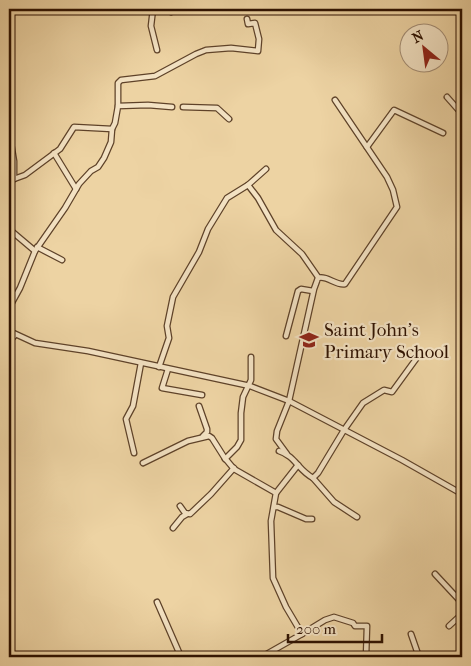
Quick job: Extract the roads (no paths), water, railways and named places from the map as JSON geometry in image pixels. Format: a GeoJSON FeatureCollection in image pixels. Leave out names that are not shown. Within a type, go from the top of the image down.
{"type":"FeatureCollection","features":[{"type":"Feature","properties":{"kind":"street"},"geometry":{"type":"LineString","coordinates":[[153,9],[151,26],[157,50]]}},
{"type":"Feature","properties":{"kind":"street"},"geometry":{"type":"LineString","coordinates":[[9,308],[20,288],[36,249],[85,177],[101,164],[110,146],[118,106],[118,83],[121,80],[155,76],[206,50],[232,48],[258,50],[259,39],[255,24],[248,24],[247,18]]}},
{"type":"Feature","properties":{"kind":"street"},"geometry":{"type":"LineString","coordinates":[[447,98],[462,114]]}},
{"type":"Feature","properties":{"kind":"street"},"geometry":{"type":"LineString","coordinates":[[248,185],[258,198],[276,230],[302,254],[318,277],[342,285],[345,284],[397,207],[394,190],[336,100]]}},
{"type":"Feature","properties":{"kind":"street"},"geometry":{"type":"LineString","coordinates":[[118,106],[148,105],[172,107]]}},
{"type":"Feature","properties":{"kind":"street"},"geometry":{"type":"LineString","coordinates":[[183,107],[217,108],[229,120]]}},
{"type":"Feature","properties":{"kind":"street"},"geometry":{"type":"LineString","coordinates":[[367,147],[394,110],[443,134]]}},
{"type":"Feature","properties":{"kind":"street"},"geometry":{"type":"LineString","coordinates":[[10,137],[14,161],[11,178],[25,175],[62,147],[70,130],[74,127],[112,130]]}},
{"type":"Feature","properties":{"kind":"street"},"geometry":{"type":"LineString","coordinates":[[54,153],[76,189]]}},
{"type":"Feature","properties":{"kind":"street"},"geometry":{"type":"LineString","coordinates":[[159,367],[169,338],[167,326],[173,298],[199,252],[208,229],[224,202],[266,169]]}},
{"type":"Feature","properties":{"kind":"street"},"geometry":{"type":"LineString","coordinates":[[9,229],[36,249],[62,260]]}},
{"type":"Feature","properties":{"kind":"street"},"geometry":{"type":"LineString","coordinates":[[286,454],[276,439],[277,430],[289,400],[313,291],[318,277]]}},
{"type":"Feature","properties":{"kind":"street"},"geometry":{"type":"LineString","coordinates":[[286,336],[298,291],[301,289],[313,291]]}},
{"type":"Feature","properties":{"kind":"street"},"geometry":{"type":"LineString","coordinates":[[9,331],[14,335],[35,343],[88,351],[247,386],[289,400],[462,494]]}},
{"type":"Feature","properties":{"kind":"street"},"geometry":{"type":"LineString","coordinates":[[9,342],[14,335]]}},
{"type":"Feature","properties":{"kind":"street"},"geometry":{"type":"LineString","coordinates":[[225,459],[238,447],[241,440],[242,413],[247,386],[251,380],[250,357]]}},
{"type":"Feature","properties":{"kind":"street"},"geometry":{"type":"LineString","coordinates":[[313,478],[364,402],[384,390],[393,391],[416,359]]}},
{"type":"Feature","properties":{"kind":"street"},"geometry":{"type":"LineString","coordinates":[[134,453],[126,419],[133,406],[141,363]]}},
{"type":"Feature","properties":{"kind":"street"},"geometry":{"type":"LineString","coordinates":[[168,369],[162,388],[202,395]]}},
{"type":"Feature","properties":{"kind":"street"},"geometry":{"type":"LineString","coordinates":[[199,406],[207,429],[203,436]]}},
{"type":"Feature","properties":{"kind":"street"},"geometry":{"type":"LineString","coordinates":[[143,464],[188,441],[203,436],[212,438],[225,459],[234,468],[261,486],[276,493]]}},
{"type":"Feature","properties":{"kind":"street"},"geometry":{"type":"LineString","coordinates":[[279,451],[293,459],[334,502],[357,517]]}},
{"type":"Feature","properties":{"kind":"street"},"geometry":{"type":"LineString","coordinates":[[298,466],[276,493],[271,522],[274,578],[286,607],[302,634]]}},
{"type":"Feature","properties":{"kind":"street"},"geometry":{"type":"LineString","coordinates":[[174,528],[182,517],[192,512],[211,494],[234,468]]}},
{"type":"Feature","properties":{"kind":"street"},"geometry":{"type":"LineString","coordinates":[[180,506],[187,514]]}},
{"type":"Feature","properties":{"kind":"street"},"geometry":{"type":"LineString","coordinates":[[274,507],[278,506],[306,519],[312,519]]}},
{"type":"Feature","properties":{"kind":"street"},"geometry":{"type":"LineString","coordinates":[[435,574],[462,603]]}},
{"type":"Feature","properties":{"kind":"street"},"geometry":{"type":"LineString","coordinates":[[157,602],[181,657]]}},
{"type":"Feature","properties":{"kind":"street"},"geometry":{"type":"LineString","coordinates":[[449,626],[462,614]]}},
{"type":"Feature","properties":{"kind":"street"},"geometry":{"type":"LineString","coordinates":[[263,657],[325,620],[334,617],[353,623],[354,626],[367,626],[366,657]]}},
{"type":"Feature","properties":{"kind":"street"},"geometry":{"type":"LineString","coordinates":[[410,634],[419,657]]}},
{"type":"Feature","properties":{"kind":"place","name":"Saint John's Primary School"},"geometry":{"type":"Point","coordinates":[309,340]}}]}
